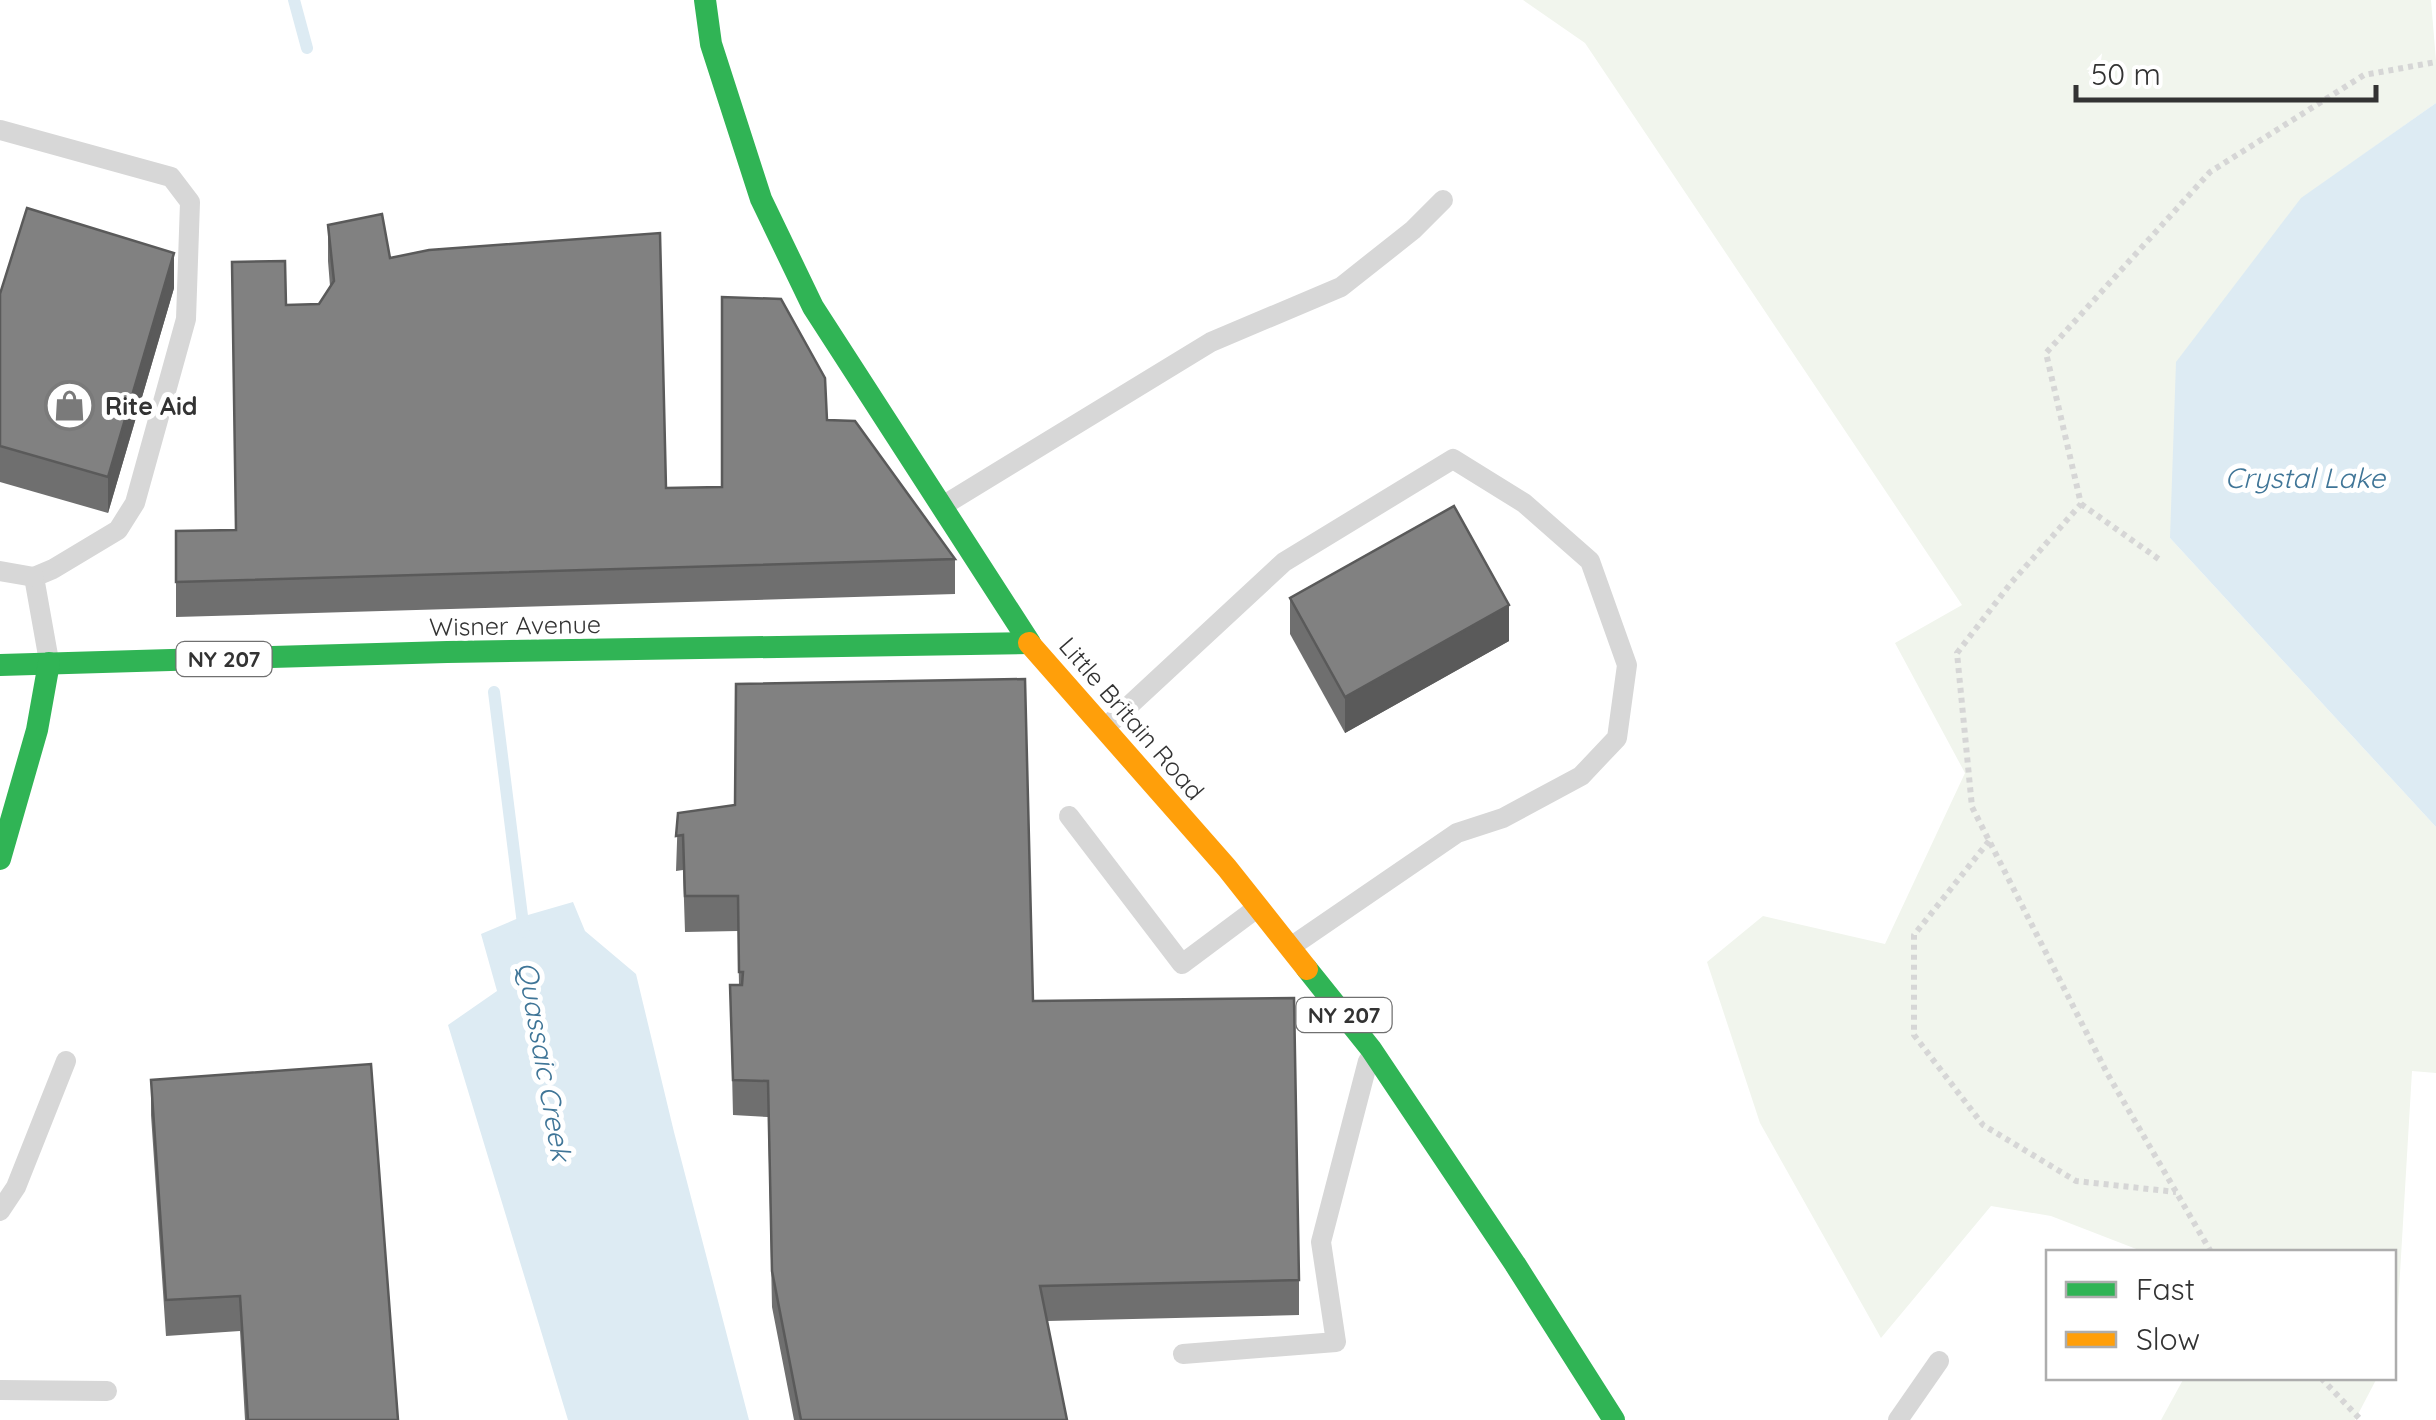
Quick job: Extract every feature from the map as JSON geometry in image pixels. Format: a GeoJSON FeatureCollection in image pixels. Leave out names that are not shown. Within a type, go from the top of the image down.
{"type":"FeatureCollection","features":[{"type":"Feature","properties":{"kind":"main road","name":"Little Britain Road"},"geometry":{"type":"LineString","coordinates":[[705,0],[711,44],[761,199],[813,308],[1030,643],[1227,868],[1371,1049],[1614,1420]]}},
{"type":"Feature","properties":{"kind":"main road","name":"Wisner Avenue"},"geometry":{"type":"LineString","coordinates":[[0,666],[448,652],[1030,643]]}},
{"type":"Feature","properties":{"kind":"main road"},"geometry":{"type":"LineString","coordinates":[[0,859],[38,730],[50,664]]}},
{"type":"Feature","properties":{"kind":"lane"},"geometry":{"type":"LineString","coordinates":[[0,130],[170,177],[190,202],[186,319],[136,504],[118,530],[53,569],[34,576],[0,571]]}},
{"type":"Feature","properties":{"kind":"lane"},"geometry":{"type":"LineString","coordinates":[[942,506],[1211,342],[1342,287],[1413,230],[1443,200]]}},
{"type":"Feature","properties":{"kind":"lane"},"geometry":{"type":"LineString","coordinates":[[1105,728],[1284,562],[1453,460],[1524,503],[1590,562],[1628,665],[1617,738],[1581,776],[1503,818],[1456,832],[1290,947]]}},
{"type":"Feature","properties":{"kind":"lane"},"geometry":{"type":"LineString","coordinates":[[34,576],[50,664]]}},
{"type":"Feature","properties":{"kind":"lane"},"geometry":{"type":"LineString","coordinates":[[1069,816],[1182,964],[1258,907]]}},
{"type":"Feature","properties":{"kind":"lane"},"geometry":{"type":"LineString","coordinates":[[1183,1354],[1336,1342],[1321,1242],[1371,1049]]}},
{"type":"Feature","properties":{"kind":"lane"},"geometry":{"type":"LineString","coordinates":[[0,1211],[16,1187],[66,1061]]}},
{"type":"Feature","properties":{"kind":"lane"},"geometry":{"type":"LineString","coordinates":[[1898,1420],[1939,1361]]}},
{"type":"Feature","properties":{"kind":"lane"},"geometry":{"type":"LineString","coordinates":[[0,1390],[107,1390]]}},
{"type":"Feature","properties":{"kind":"path"},"geometry":{"type":"LineString","coordinates":[[2160,560],[2081,504],[2046,353],[2210,172],[2364,75],[2436,62]]}},
{"type":"Feature","properties":{"kind":"path"},"geometry":{"type":"LineString","coordinates":[[2081,504],[1956,653],[1972,808],[2107,1073],[2210,1250]]}},
{"type":"Feature","properties":{"kind":"path"},"geometry":{"type":"LineString","coordinates":[[1989,842],[1914,934],[1914,1035],[1983,1125],[2076,1181],[2176,1192]]}},
{"type":"Feature","properties":{"kind":"path"},"geometry":{"type":"LineString","coordinates":[[2323,1380],[2361,1420]]}},
{"type":"Feature","properties":{"kind":"shaded area"},"geometry":{"type":"Polygon","coordinates":[[[1523,0],[2431,0],[2436,103],[2301,199],[2170,538],[2436,827],[2436,1073],[2412,1071],[2396,1341],[2396,1250],[2139,1250],[2051,1216],[1991,1206],[1881,1338],[1760,1123],[1707,962],[1763,916],[1885,944],[1965,773],[1895,643],[1962,605],[1585,43],[1523,0]]]}},
{"type":"Feature","properties":{"kind":"shaded area"},"geometry":{"type":"Polygon","coordinates":[[[2183,1380],[2376,1380],[2355,1420],[2161,1420],[2183,1380]]]}},
{"type":"Feature","properties":{"kind":"water","name":"Crystal Lake"},"geometry":{"type":"Polygon","coordinates":[[[2436,103],[2436,827],[2170,538],[2176,362],[2301,198],[2436,103]]]}},
{"type":"Feature","properties":{"kind":"water"},"geometry":{"type":"Polygon","coordinates":[[[573,902],[585,931],[636,974],[749,1420],[568,1420],[448,1025],[497,991],[481,934],[573,902]]]}},
{"type":"Feature","properties":{"kind":"building","name":"Rite Aid"},"geometry":{"type":"Polygon","coordinates":[[[27,208],[174,253],[108,477],[0,446],[0,294],[27,208]]]}},
{"type":"Feature","properties":{"kind":"building"},"geometry":{"type":"Polygon","coordinates":[[[382,214],[390,258],[429,250],[660,233],[666,488],[722,487],[722,297],[781,299],[825,378],[827,420],[855,421],[955,559],[176,582],[176,531],[236,530],[232,262],[285,261],[286,305],[319,304],[334,281],[328,225],[382,214]]]}},
{"type":"Feature","properties":{"kind":"building"},"geometry":{"type":"Polygon","coordinates":[[[1454,506],[1509,605],[1345,697],[1290,598],[1454,506]]]}},
{"type":"Feature","properties":{"kind":"building"},"geometry":{"type":"Polygon","coordinates":[[[1025,679],[1033,1001],[1294,998],[1299,1280],[1040,1286],[1067,1420],[801,1420],[772,1271],[768,1081],[733,1080],[730,985],[742,985],[743,972],[739,972],[738,896],[685,896],[683,835],[676,836],[678,813],[735,805],[736,684],[1025,679]]]}},
{"type":"Feature","properties":{"kind":"building"},"geometry":{"type":"Polygon","coordinates":[[[371,1064],[398,1420],[248,1420],[240,1296],[166,1300],[151,1080],[371,1064]]]}},
{"type":"Feature","properties":{"kind":"waterway","name":"Quassaic Creek"},"geometry":{"type":"LineString","coordinates":[[294,0],[307,48]]}},
{"type":"Feature","properties":{"kind":"waterway","name":"Quassaic Creek"},"geometry":{"type":"LineString","coordinates":[[494,692],[524,932]]}},
{"type":"Feature","properties":{"kind":"traffic: fast"},"geometry":{"type":"LineString","coordinates":[[705,0],[711,44],[761,199],[813,307],[1030,643]]}},
{"type":"Feature","properties":{"kind":"traffic: fast"},"geometry":{"type":"LineString","coordinates":[[0,665],[447,652],[1029,643]]}},
{"type":"Feature","properties":{"kind":"traffic: fast"},"geometry":{"type":"LineString","coordinates":[[0,859],[37,730],[49,663]]}},
{"type":"Feature","properties":{"kind":"traffic: fast"},"geometry":{"type":"LineString","coordinates":[[1307,969],[1371,1049],[1614,1420]]}},
{"type":"Feature","properties":{"kind":"traffic: slow"},"geometry":{"type":"LineString","coordinates":[[1029,643],[1227,868],[1307,969]]}},
{"type":"Feature","properties":{"kind":"place","name":"Rite Aid"},"geometry":{"type":"Point","coordinates":[70,405]}}]}
